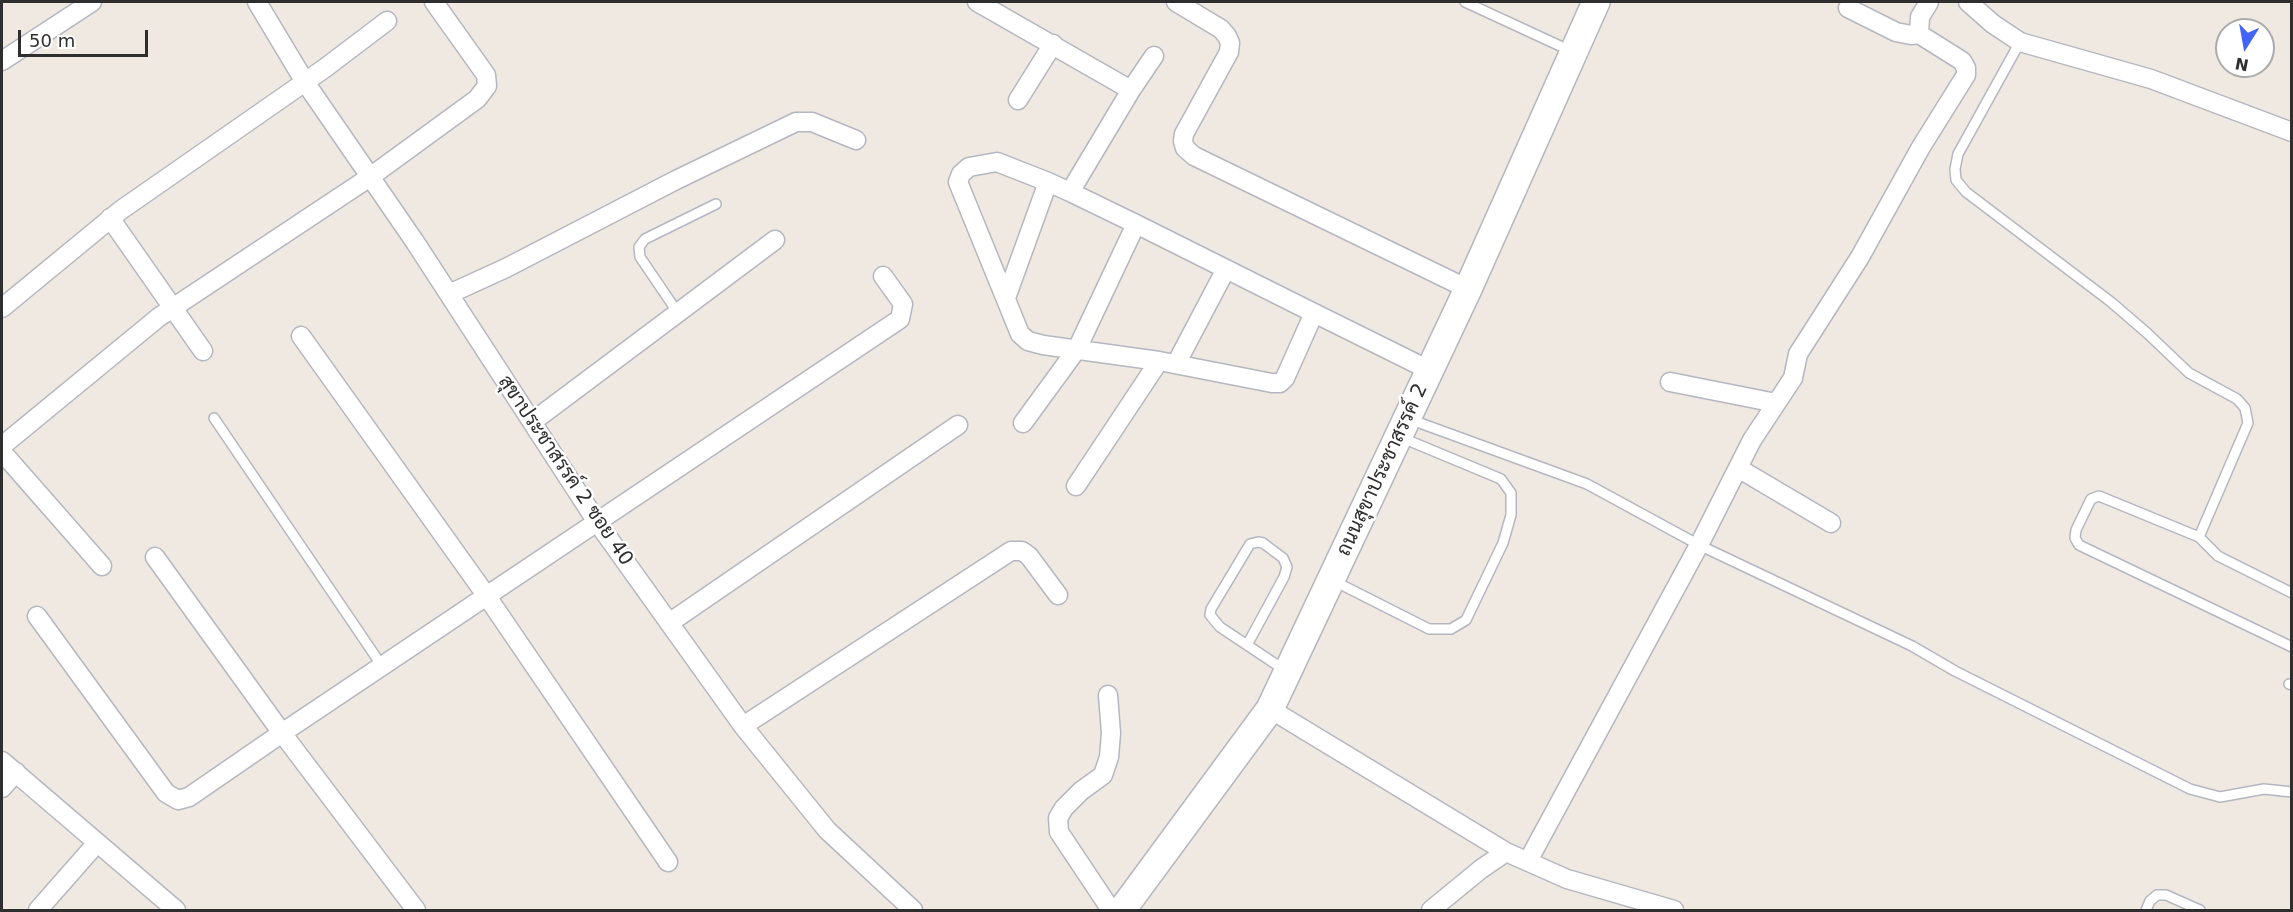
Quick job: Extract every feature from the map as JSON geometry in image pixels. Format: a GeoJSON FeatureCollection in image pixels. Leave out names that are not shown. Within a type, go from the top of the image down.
{"type":"FeatureCollection","features":[{"type":"Feature","properties":{"kind":"street"},"geometry":{"type":"LineString","coordinates":[[2,61],[93,2]]}},
{"type":"Feature","properties":{"kind":"street","name":"สุขาประชาสรรค์ 2 ซอย 40"},"geometry":{"type":"LineString","coordinates":[[257,2],[305,82],[449,294],[597,522],[743,726],[827,830],[913,910]]}},
{"type":"Feature","properties":{"kind":"street"},"geometry":{"type":"LineString","coordinates":[[2,446],[172,308],[370,177],[477,99],[487,86],[486,75],[434,2]]}},
{"type":"Feature","properties":{"kind":"street"},"geometry":{"type":"LineString","coordinates":[[977,2],[1131,90]]}},
{"type":"Feature","properties":{"kind":"street"},"geometry":{"type":"LineString","coordinates":[[1176,2],[1221,28],[1230,44],[1229,52],[1184,135],[1185,148],[1204,161],[1468,289]]}},
{"type":"Feature","properties":{"kind":"street","name":"ถนนสุขาประชาสรรค์ 2"},"geometry":{"type":"LineString","coordinates":[[1122,910],[1270,709],[1468,289],[1596,2]]}},
{"type":"Feature","properties":{"kind":"street"},"geometry":{"type":"LineString","coordinates":[[1919,34],[1920,17],[1929,2]]}},
{"type":"Feature","properties":{"kind":"street"},"geometry":{"type":"LineString","coordinates":[[1968,2],[1993,24],[2020,42],[2151,79],[2292,132]]}},
{"type":"Feature","properties":{"kind":"street"},"geometry":{"type":"LineString","coordinates":[[1528,861],[1699,545],[1752,440],[1793,378],[1798,354],[1860,257],[1921,147],[1966,75],[1966,68],[1962,61],[1919,34],[1896,32],[1848,8]]}},
{"type":"Feature","properties":{"kind":"street"},"geometry":{"type":"LineString","coordinates":[[2,308],[110,218],[305,82],[387,21]]}},
{"type":"Feature","properties":{"kind":"street"},"geometry":{"type":"LineString","coordinates":[[1018,100],[1053,44]]}},
{"type":"Feature","properties":{"kind":"street"},"geometry":{"type":"LineString","coordinates":[[1070,192],[1154,56]]}},
{"type":"Feature","properties":{"kind":"street"},"geometry":{"type":"LineString","coordinates":[[449,294],[506,268],[676,180],[796,122],[812,122],[856,140]]}},
{"type":"Feature","properties":{"kind":"street"},"geometry":{"type":"LineString","coordinates":[[1314,313],[1284,378],[1280,382],[1272,383],[1168,363],[1028,342],[1020,334],[958,182],[961,174],[969,167],[997,162],[1048,182],[1136,224],[1429,370]]}},
{"type":"Feature","properties":{"kind":"street"},"geometry":{"type":"LineString","coordinates":[[1006,298],[1048,182]]}},
{"type":"Feature","properties":{"kind":"street"},"geometry":{"type":"LineString","coordinates":[[110,218],[203,351]]}},
{"type":"Feature","properties":{"kind":"street"},"geometry":{"type":"LineString","coordinates":[[1023,423],[1077,349],[1136,224]]}},
{"type":"Feature","properties":{"kind":"street"},"geometry":{"type":"LineString","coordinates":[[532,422],[776,240]]}},
{"type":"Feature","properties":{"kind":"street"},"geometry":{"type":"LineString","coordinates":[[1076,486],[1168,363],[1226,269]]}},
{"type":"Feature","properties":{"kind":"street"},"geometry":{"type":"LineString","coordinates":[[37,615],[166,793],[178,800],[189,797],[900,319],[903,304],[883,276]]}},
{"type":"Feature","properties":{"kind":"street"},"geometry":{"type":"LineString","coordinates":[[301,336],[486,596],[668,862]]}},
{"type":"Feature","properties":{"kind":"street"},"geometry":{"type":"LineString","coordinates":[[1670,382],[1776,403]]}},
{"type":"Feature","properties":{"kind":"street"},"geometry":{"type":"LineString","coordinates":[[669,623],[958,425]]}},
{"type":"Feature","properties":{"kind":"street"},"geometry":{"type":"LineString","coordinates":[[2,452],[102,566]]}},
{"type":"Feature","properties":{"kind":"street"},"geometry":{"type":"LineString","coordinates":[[1738,468],[1831,523]]}},
{"type":"Feature","properties":{"kind":"street"},"geometry":{"type":"LineString","coordinates":[[743,726],[1011,551],[1022,551],[1029,556],[1058,595]]}},
{"type":"Feature","properties":{"kind":"street"},"geometry":{"type":"LineString","coordinates":[[155,557],[282,733],[416,910]]}},
{"type":"Feature","properties":{"kind":"street"},"geometry":{"type":"LineString","coordinates":[[1108,695],[1111,733],[1109,757],[1103,775],[1081,791],[1064,808],[1058,818],[1059,832],[1111,910]]}},
{"type":"Feature","properties":{"kind":"street"},"geometry":{"type":"LineString","coordinates":[[1270,709],[1506,852],[1567,879],[1674,910]]}},
{"type":"Feature","properties":{"kind":"street"},"geometry":{"type":"LineString","coordinates":[[2,788],[9,766],[96,844],[176,910]]}},
{"type":"Feature","properties":{"kind":"street"},"geometry":{"type":"LineString","coordinates":[[38,910],[96,844]]}},
{"type":"Feature","properties":{"kind":"street"},"geometry":{"type":"LineString","coordinates":[[1431,910],[1480,869],[1506,852]]}},
{"type":"Feature","properties":{"kind":"lane"},"geometry":{"type":"LineString","coordinates":[[1465,2],[1573,52]]}},
{"type":"Feature","properties":{"kind":"lane"},"geometry":{"type":"LineString","coordinates":[[2020,42],[1958,154],[1955,169],[1956,180],[1966,192],[2111,302],[2189,373],[2237,399],[2246,408],[2248,423],[2199,537]]}},
{"type":"Feature","properties":{"kind":"lane"},"geometry":{"type":"LineString","coordinates":[[678,313],[640,257],[639,247],[645,238],[716,204]]}},
{"type":"Feature","properties":{"kind":"lane"},"geometry":{"type":"LineString","coordinates":[[214,418],[381,666]]}},
{"type":"Feature","properties":{"kind":"lane"},"geometry":{"type":"LineString","coordinates":[[1402,427],[1587,484],[1699,545],[1912,646],[1955,671],[2190,789],[2220,797],[2264,789],[2292,792]]}},
{"type":"Feature","properties":{"kind":"lane"},"geometry":{"type":"LineString","coordinates":[[1332,580],[1429,629],[1451,628],[1467,620],[1498,552],[1511,515],[1511,493],[1501,479],[1402,427]]}},
{"type":"Feature","properties":{"kind":"lane"},"geometry":{"type":"LineString","coordinates":[[2292,592],[2218,556],[2199,537],[2099,496],[2091,500],[2076,530],[2075,538],[2079,544],[2292,646]]}},
{"type":"Feature","properties":{"kind":"lane"},"geometry":{"type":"LineString","coordinates":[[1247,645],[1284,577],[1287,567],[1283,558],[1263,543],[1258,542],[1250,544],[1211,609],[1210,615],[1214,622],[1247,645],[1288,672]]}},
{"type":"Feature","properties":{"kind":"lane"},"geometry":{"type":"LineString","coordinates":[[2146,910],[2150,900],[2157,895],[2166,895],[2200,910]]}}]}
